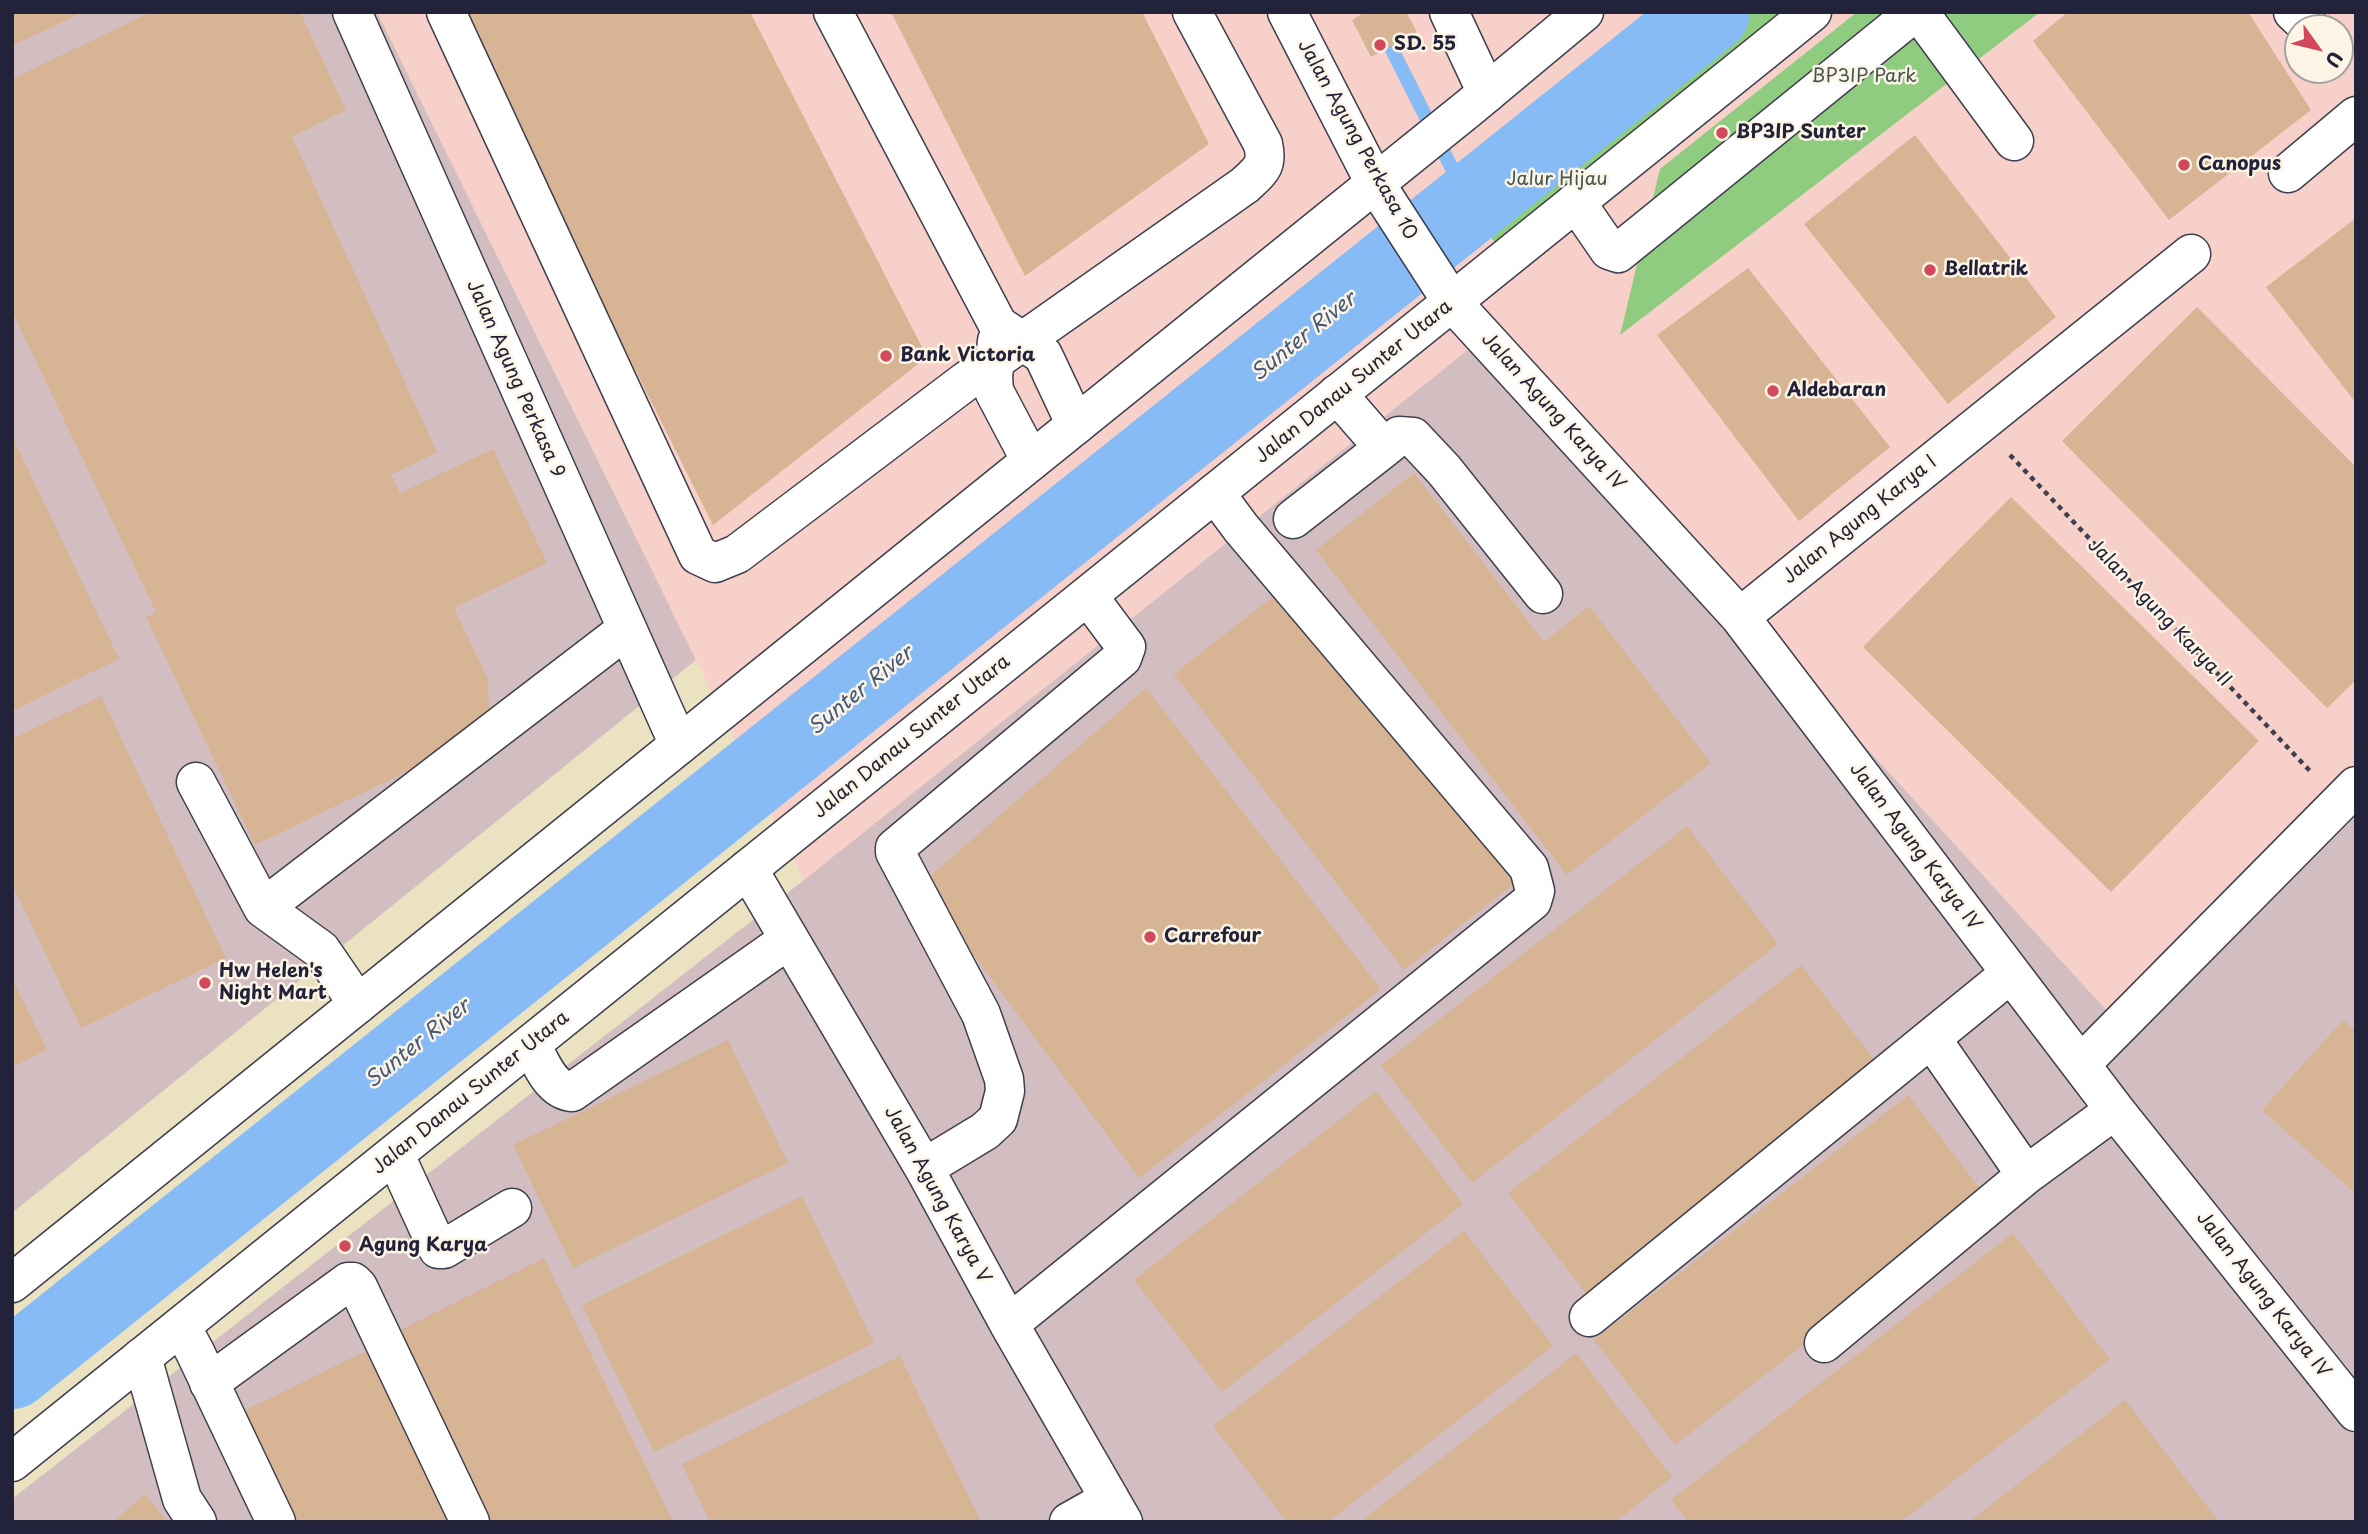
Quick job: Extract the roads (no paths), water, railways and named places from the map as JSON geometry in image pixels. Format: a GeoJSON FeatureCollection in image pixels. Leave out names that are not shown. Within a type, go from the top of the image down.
{"type":"FeatureCollection","features":[{"type":"Feature","properties":{"kind":"main road","name":"Jalan Agung Perkasa 9"},"geometry":{"type":"LineString","coordinates":[[352,12],[679,745]]}},
{"type":"Feature","properties":{"kind":"main road"},"geometry":{"type":"LineString","coordinates":[[446,12],[698,555],[715,563],[737,554],[1005,343],[1245,185],[1262,169],[1266,157],[1263,144],[1192,12]]}},
{"type":"Feature","properties":{"kind":"main road"},"geometry":{"type":"LineString","coordinates":[[833,12],[1005,343],[993,391],[1031,461]]}},
{"type":"Feature","properties":{"kind":"main road","name":"Jalan Agung Perkasa 10"},"geometry":{"type":"LineString","coordinates":[[1287,12],[1383,195],[1445,292]]}},
{"type":"Feature","properties":{"kind":"main road"},"geometry":{"type":"LineString","coordinates":[[1449,12],[1479,100]]}},
{"type":"Feature","properties":{"kind":"main road"},"geometry":{"type":"LineString","coordinates":[[12,1283],[1076,425],[1383,195],[1417,149],[1584,12]]}},
{"type":"Feature","properties":{"kind":"main road","name":"Jalan Danau Sunter Utara"},"geometry":{"type":"LineString","coordinates":[[12,1462],[1337,394],[1445,292],[1576,202],[1812,12]]}},
{"type":"Feature","properties":{"kind":"main road"},"geometry":{"type":"LineString","coordinates":[[1576,202],[1609,250],[1618,253],[1917,12],[2014,142]]}},
{"type":"Feature","properties":{"kind":"main road"},"geometry":{"type":"LineString","coordinates":[[2288,173],[2356,117]]}},
{"type":"Feature","properties":{"kind":"main road","name":"Jalan Agung Karya I"},"geometry":{"type":"LineString","coordinates":[[1740,617],[2191,254]]}},
{"type":"Feature","properties":{"kind":"main road","name":"Jalan Agung Karya IV"},"geometry":{"type":"LineString","coordinates":[[1445,292],[1740,617],[2115,1110],[2356,1412]]}},
{"type":"Feature","properties":{"kind":"main road"},"geometry":{"type":"LineString","coordinates":[[1005,343],[1043,355],[1076,425]]}},
{"type":"Feature","properties":{"kind":"main road"},"geometry":{"type":"LineString","coordinates":[[1337,394],[1384,448]]}},
{"type":"Feature","properties":{"kind":"main road"},"geometry":{"type":"LineString","coordinates":[[1293,519],[1399,436],[1413,437],[1444,470],[1543,594]]}},
{"type":"Feature","properties":{"kind":"main road"},"geometry":{"type":"LineString","coordinates":[[1009,1324],[1532,901],[1535,891],[1529,868],[1241,528],[1215,493]]}},
{"type":"Feature","properties":{"kind":"main road"},"geometry":{"type":"LineString","coordinates":[[923,1168],[998,1119],[1005,1091],[981,1014],[895,848],[1122,658],[1126,646],[1088,596]]}},
{"type":"Feature","properties":{"kind":"main road"},"geometry":{"type":"LineString","coordinates":[[263,908],[627,629]]}},
{"type":"Feature","properties":{"kind":"main road"},"geometry":{"type":"LineString","coordinates":[[196,782],[263,908],[321,950],[358,1004]]}},
{"type":"Feature","properties":{"kind":"main road"},"geometry":{"type":"LineString","coordinates":[[2081,1064],[2348,794]]}},
{"type":"Feature","properties":{"kind":"main road","name":"Jalan Agung Karya V"},"geometry":{"type":"LineString","coordinates":[[747,869],[923,1168],[1116,1510]]}},
{"type":"Feature","properties":{"kind":"main road"},"geometry":{"type":"LineString","coordinates":[[531,1044],[556,1086],[572,1092],[788,940]]}},
{"type":"Feature","properties":{"kind":"main road"},"geometry":{"type":"LineString","coordinates":[[1589,1317],[2011,973]]}},
{"type":"Feature","properties":{"kind":"main road"},"geometry":{"type":"LineString","coordinates":[[1931,1038],[2026,1175]]}},
{"type":"Feature","properties":{"kind":"main road"},"geometry":{"type":"LineString","coordinates":[[1824,1343],[2026,1175],[2115,1110]]}},
{"type":"Feature","properties":{"kind":"main road"},"geometry":{"type":"LineString","coordinates":[[395,1155],[438,1249],[444,1249],[512,1208]]}},
{"type":"Feature","properties":{"kind":"main road"},"geometry":{"type":"LineString","coordinates":[[209,1383],[348,1282],[353,1282],[358,1287],[470,1522]]}},
{"type":"Feature","properties":{"kind":"main road"},"geometry":{"type":"LineString","coordinates":[[181,1326],[276,1522]]}},
{"type":"Feature","properties":{"kind":"main road"},"geometry":{"type":"LineString","coordinates":[[142,1357],[182,1499],[197,1522]]}},
{"type":"Feature","properties":{"kind":"main road"},"geometry":{"type":"LineString","coordinates":[[1069,1522],[1116,1510]]}},
{"type":"Feature","properties":{"kind":"waterway","name":"Sunter River"},"geometry":{"type":"LineString","coordinates":[[12,1369],[1710,12]]}},
{"type":"Feature","properties":{"kind":"waterway"},"geometry":{"type":"LineString","coordinates":[[1383,32],[1470,204]]}},
{"type":"Feature","properties":{"kind":"place","name":"SD. 55"},"geometry":{"type":"Point","coordinates":[1380,45]}},
{"type":"Feature","properties":{"kind":"place","name":"BP3IP Sunter"},"geometry":{"type":"Point","coordinates":[1722,133]}},
{"type":"Feature","properties":{"kind":"place","name":"Canopus"},"geometry":{"type":"Point","coordinates":[2184,165]}},
{"type":"Feature","properties":{"kind":"place","name":"Bellatrik"},"geometry":{"type":"Point","coordinates":[1930,270]}},
{"type":"Feature","properties":{"kind":"place","name":"Bank Victoria"},"geometry":{"type":"Point","coordinates":[886,356]}},
{"type":"Feature","properties":{"kind":"place","name":"Aldebaran"},"geometry":{"type":"Point","coordinates":[1773,391]}},
{"type":"Feature","properties":{"kind":"place","name":"Carrefour"},"geometry":{"type":"Point","coordinates":[1150,937]}},
{"type":"Feature","properties":{"kind":"place","name":"Hw Helen's Night Mart"},"geometry":{"type":"Point","coordinates":[205,983]}},
{"type":"Feature","properties":{"kind":"place","name":"Agung Karya"},"geometry":{"type":"Point","coordinates":[345,1246]}},
{"type":"Feature","properties":{"kind":"park label","name":"BP3IP Park"},"geometry":{"type":"Point","coordinates":[1864,77]}},
{"type":"Feature","properties":{"kind":"park label","name":"Jalur Hijau"},"geometry":{"type":"Point","coordinates":[1557,180]}}]}
